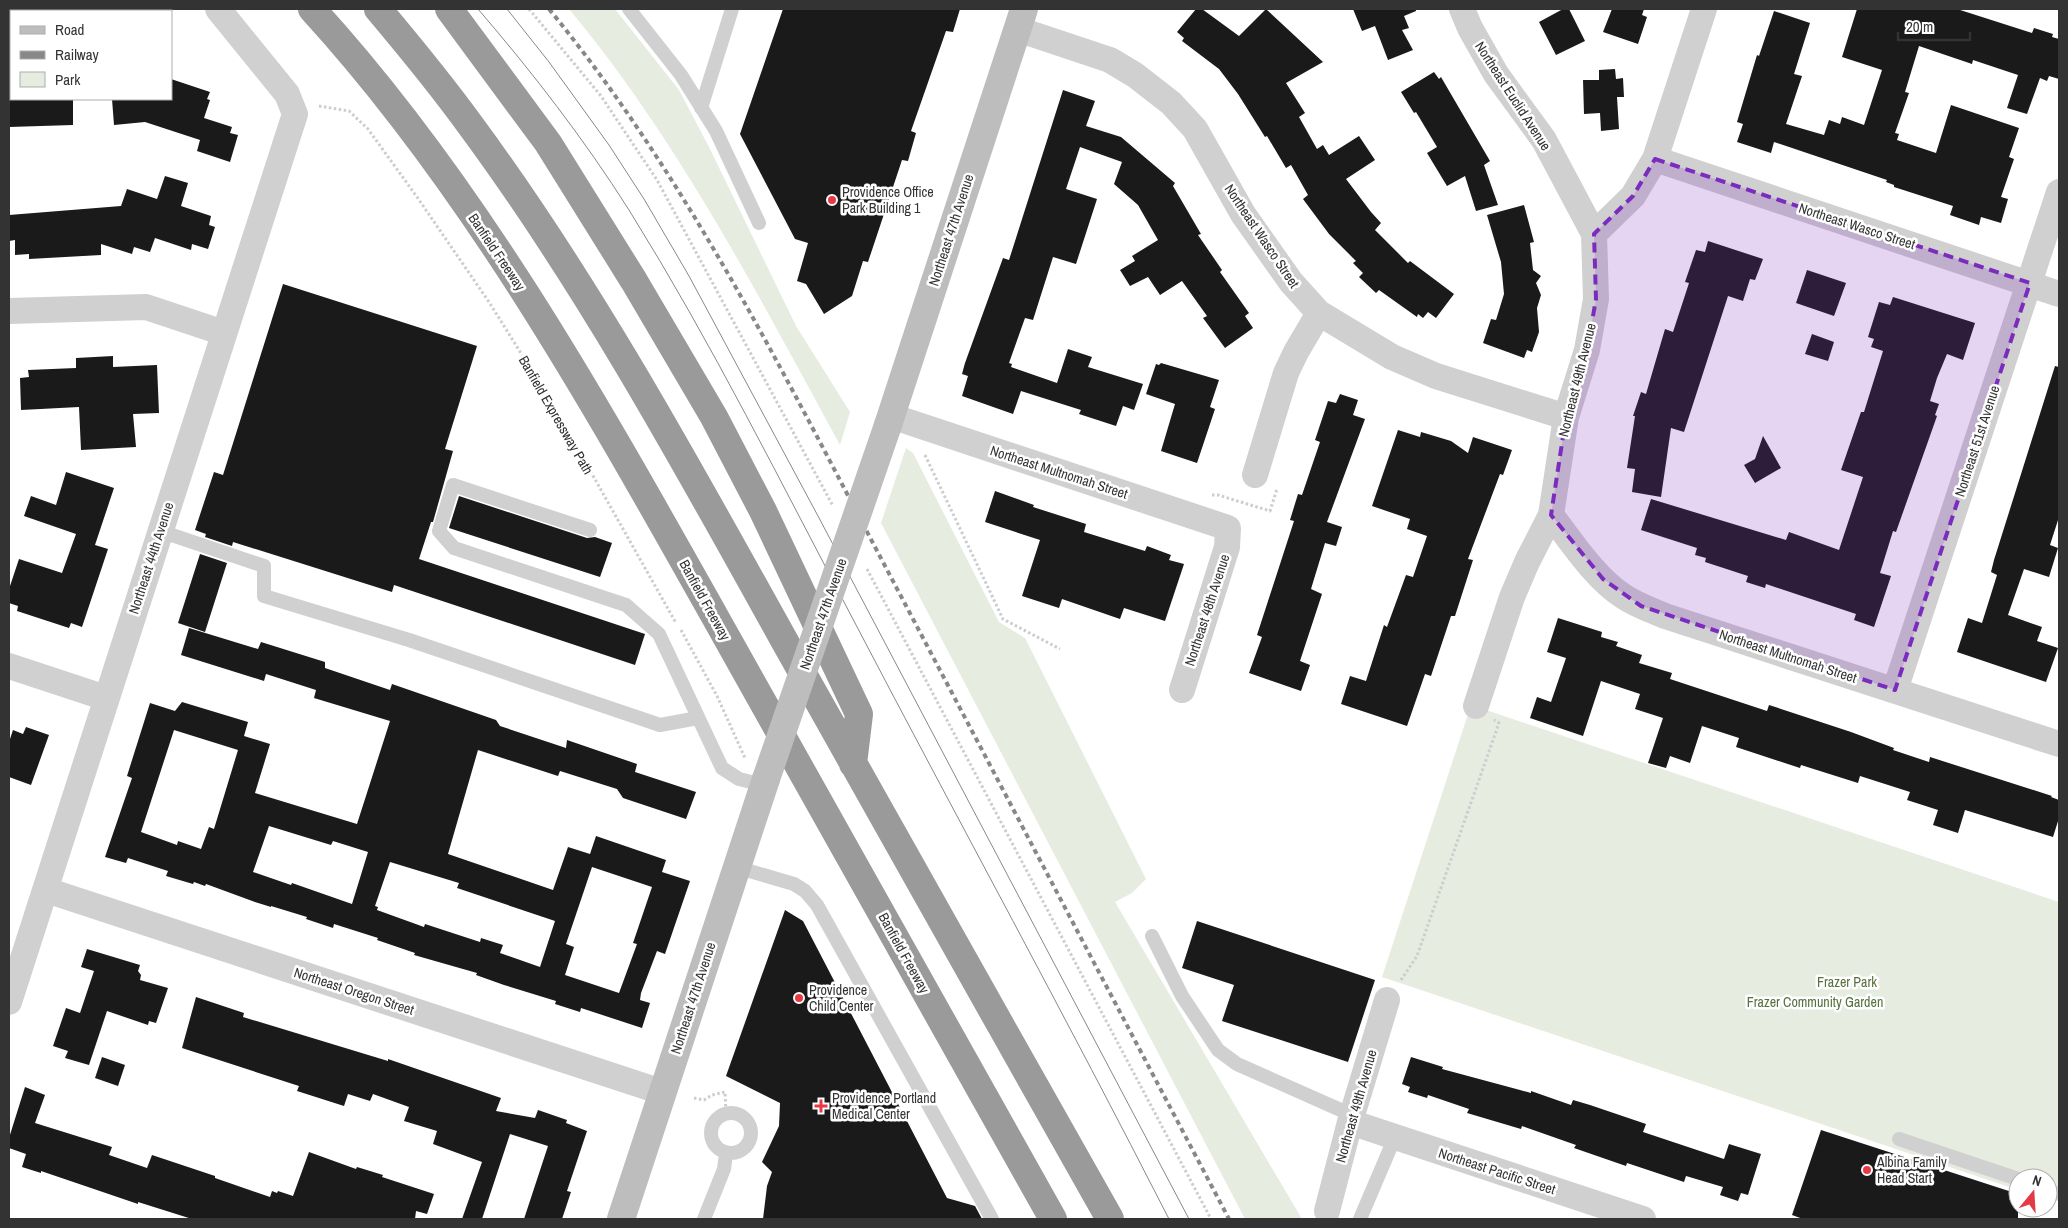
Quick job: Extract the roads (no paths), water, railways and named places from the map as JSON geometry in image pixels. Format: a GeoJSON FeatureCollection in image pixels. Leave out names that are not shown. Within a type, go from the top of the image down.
{"type":"FeatureCollection","features":[{"type":"Feature","properties":{"kind":"highway","name":"Banfield Freeway"},"geometry":{"type":"LineString","coordinates":[[312,9],[380,89],[432,156],[502,260],[574,374],[665,528],[1053,1219]]}},
{"type":"Feature","properties":{"kind":"highway"},"geometry":{"type":"LineString","coordinates":[[378,9],[419,58],[472,127],[571,273],[617,348],[692,476],[1110,1219]]}},
{"type":"Feature","properties":{"kind":"highway"},"geometry":{"type":"LineString","coordinates":[[456,17],[548,143],[634,281],[714,417],[763,511],[859,714],[853,764]]}},
{"type":"Feature","properties":{"kind":"main road","name":"Northeast 47th Avenue"},"geometry":{"type":"LineString","coordinates":[[621,1219],[764,782],[890,421],[1020,19]]}},
{"type":"Feature","properties":{"kind":"street"},"geometry":{"type":"LineString","coordinates":[[104,10],[120,9]]}},
{"type":"Feature","properties":{"kind":"street","name":"Northeast 44th Avenue"},"geometry":{"type":"LineString","coordinates":[[9,1002],[295,114],[287,94],[218,9]]}},
{"type":"Feature","properties":{"kind":"street","name":"Northeast Euclid Avenue"},"geometry":{"type":"LineString","coordinates":[[1462,9],[1470,28],[1496,74],[1544,140],[1594,234]]}},
{"type":"Feature","properties":{"kind":"street"},"geometry":{"type":"LineString","coordinates":[[1594,234],[1633,196],[1655,159],[1704,9]]}},
{"type":"Feature","properties":{"kind":"street","name":"Northeast Wasco Street"},"geometry":{"type":"LineString","coordinates":[[1020,19],[1110,60],[1135,75],[1172,103],[1195,129],[1243,214],[1291,282],[1319,313],[1392,358],[1436,376],[1566,417]]}},
{"type":"Feature","properties":{"kind":"street","name":"Northeast Wasco Street"},"geometry":{"type":"LineString","coordinates":[[1655,159],[2059,294]]}},
{"type":"Feature","properties":{"kind":"street","name":"Northeast 51st Avenue"},"geometry":{"type":"LineString","coordinates":[[1895,690],[2059,192]]}},
{"type":"Feature","properties":{"kind":"street","name":"Northeast 49th Avenue"},"geometry":{"type":"LineString","coordinates":[[1476,706],[1512,597],[1551,515],[1566,417],[1587,350],[1594,315],[1596,299],[1594,234]]}},
{"type":"Feature","properties":{"kind":"street"},"geometry":{"type":"LineString","coordinates":[[9,311],[146,307],[224,333]]}},
{"type":"Feature","properties":{"kind":"street"},"geometry":{"type":"LineString","coordinates":[[1255,475],[1286,373],[1319,313]]}},
{"type":"Feature","properties":{"kind":"street","name":"Northeast Multnomah Street"},"geometry":{"type":"LineString","coordinates":[[890,421],[921,426],[1228,528]]}},
{"type":"Feature","properties":{"kind":"street","name":"Northeast Multnomah Street"},"geometry":{"type":"LineString","coordinates":[[1551,515],[1603,579],[1622,596],[1641,606],[1665,616],[2059,744]]}},
{"type":"Feature","properties":{"kind":"street","name":"Northeast 48th Avenue"},"geometry":{"type":"LineString","coordinates":[[1182,690],[1227,547],[1228,528]]}},
{"type":"Feature","properties":{"kind":"street"},"geometry":{"type":"LineString","coordinates":[[9,666],[106,698]]}},
{"type":"Feature","properties":{"kind":"street","name":"Northeast Oregon Street"},"geometry":{"type":"LineString","coordinates":[[46,890],[662,1092]]}},
{"type":"Feature","properties":{"kind":"street","name":"Northeast 49th Avenue"},"geometry":{"type":"LineString","coordinates":[[1327,1211],[1351,1119],[1388,1000]]}},
{"type":"Feature","properties":{"kind":"street","name":"Northeast Pacific Street"},"geometry":{"type":"LineString","coordinates":[[1351,1119],[1395,1137],[1643,1219]]}},
{"type":"Feature","properties":{"kind":"lane"},"geometry":{"type":"LineString","coordinates":[[629,9],[681,75],[716,132],[760,223]]}},
{"type":"Feature","properties":{"kind":"lane"},"geometry":{"type":"LineString","coordinates":[[701,108],[732,9]]}},
{"type":"Feature","properties":{"kind":"lane"},"geometry":{"type":"LineString","coordinates":[[590,530],[454,485],[439,530],[454,548],[626,605],[659,634],[722,768],[739,779],[764,782]]}},
{"type":"Feature","properties":{"kind":"lane"},"geometry":{"type":"LineString","coordinates":[[160,531],[264,566],[264,596],[409,640],[660,725],[698,718]]}},
{"type":"Feature","properties":{"kind":"lane"},"geometry":{"type":"LineString","coordinates":[[736,867],[794,884],[806,892],[817,905],[992,1219]]}},
{"type":"Feature","properties":{"kind":"lane"},"geometry":{"type":"LineString","coordinates":[[1152,936],[1182,996],[1218,1050],[1237,1064],[1351,1119]]}},
{"type":"Feature","properties":{"kind":"lane"},"geometry":{"type":"LineString","coordinates":[[726,1113],[736,1113],[746,1119],[751,1128],[752,1137],[747,1147],[738,1153],[726,1154],[716,1148],[712,1140],[711,1129],[716,1119],[726,1113]]}},
{"type":"Feature","properties":{"kind":"lane"},"geometry":{"type":"LineString","coordinates":[[1360,1219],[1395,1137]]}},
{"type":"Feature","properties":{"kind":"lane"},"geometry":{"type":"LineString","coordinates":[[1899,1139],[2008,1176]]}},
{"type":"Feature","properties":{"kind":"lane"},"geometry":{"type":"LineString","coordinates":[[704,1219],[724,1169],[726,1154]]}},
{"type":"Feature","properties":{"kind":"tram line"},"geometry":{"type":"LineString","coordinates":[[478,9],[576,132],[629,210],[660,260],[746,415],[894,698],[1092,1069],[1169,1219]]}},
{"type":"Feature","properties":{"kind":"tram line"},"geometry":{"type":"LineString","coordinates":[[507,9],[549,62],[609,145],[644,199],[689,276],[818,516],[1189,1219]]}},
{"type":"Feature","properties":{"kind":"railway"},"geometry":{"type":"LineString","coordinates":[[549,9],[599,73],[645,140],[689,208],[770,349],[1229,1219]]}},
{"type":"Feature","properties":{"kind":"place","name":"Providence Office Park Building 1"},"geometry":{"type":"Point","coordinates":[832,200]}},
{"type":"Feature","properties":{"kind":"place","name":"Providence Child Center"},"geometry":{"type":"Point","coordinates":[799,998]}},
{"type":"Feature","properties":{"kind":"place","name":"Providence Portland Medical Center"},"geometry":{"type":"Point","coordinates":[821,1106]}},
{"type":"Feature","properties":{"kind":"place","name":"Albina Family Head Start"},"geometry":{"type":"Point","coordinates":[1867,1170]}},
{"type":"Feature","properties":{"kind":"park label","name":"Frazer Park"},"geometry":{"type":"Point","coordinates":[1847,982]}},
{"type":"Feature","properties":{"kind":"park label","name":"Frazer Community Garden"},"geometry":{"type":"Point","coordinates":[1815,1002]}}]}
